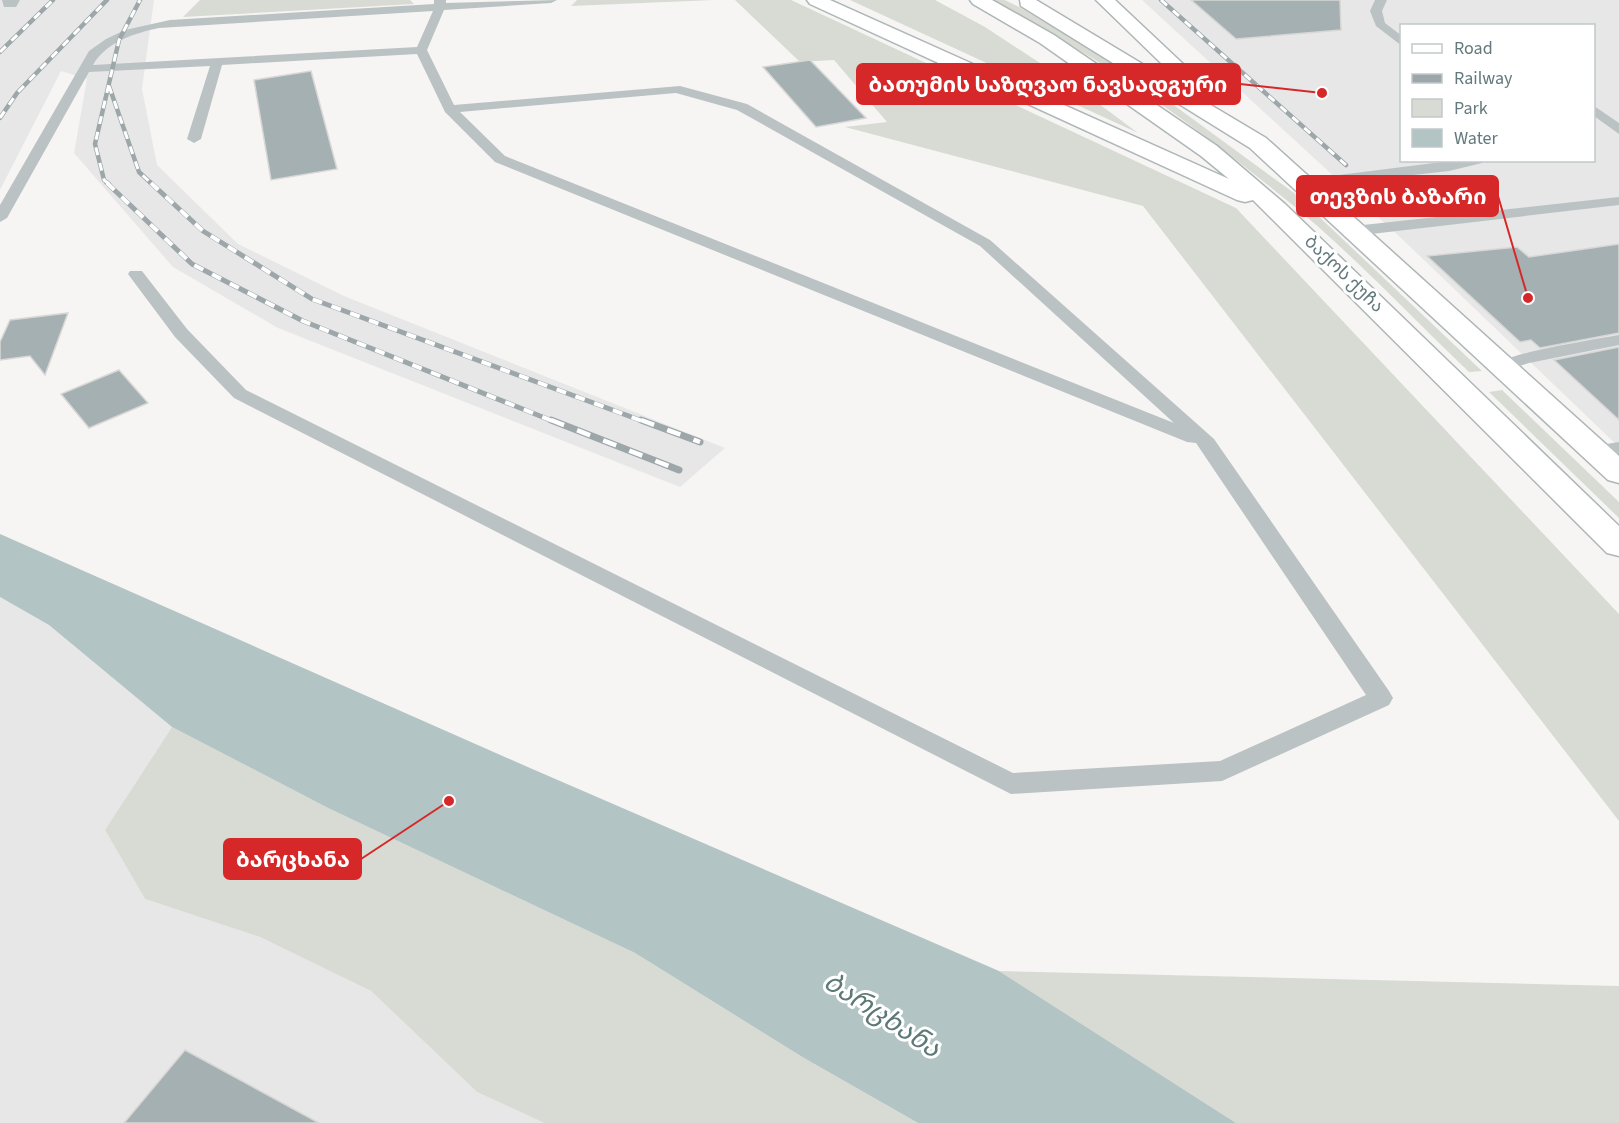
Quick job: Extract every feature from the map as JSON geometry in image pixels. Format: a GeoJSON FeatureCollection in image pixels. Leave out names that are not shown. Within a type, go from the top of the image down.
{"type":"FeatureCollection","features":[{"type":"Feature","properties":{"kind":"main road"},"geometry":{"type":"LineString","coordinates":[[816,0],[1277,209]]}},
{"type":"Feature","properties":{"kind":"main road","name":"ბაქოს ქუჩა"},"geometry":{"type":"LineString","coordinates":[[979,0],[1047,39],[1209,151],[1277,209],[1619,545]]}},
{"type":"Feature","properties":{"kind":"main road","name":"ბაქოს ქუჩა"},"geometry":{"type":"LineString","coordinates":[[1023,0],[1258,143],[1503,366],[1607,449],[1619,473]]}},
{"type":"Feature","properties":{"kind":"main road"},"geometry":{"type":"LineString","coordinates":[[1105,0],[1258,143]]}},
{"type":"Feature","properties":{"kind":"lane"},"geometry":{"type":"LineString","coordinates":[[0,218],[93,54],[104,44],[143,27],[170,22],[440,4],[551,0]]}},
{"type":"Feature","properties":{"kind":"lane"},"geometry":{"type":"LineString","coordinates":[[1382,0],[1376,11],[1380,24],[1400,42]]}},
{"type":"Feature","properties":{"kind":"lane"},"geometry":{"type":"LineString","coordinates":[[440,4],[421,50],[450,109],[500,159],[1207,443]]}},
{"type":"Feature","properties":{"kind":"lane"},"geometry":{"type":"LineString","coordinates":[[85,69],[421,50]]}},
{"type":"Feature","properties":{"kind":"lane"},"geometry":{"type":"LineString","coordinates":[[194,139],[218,62]]}},
{"type":"Feature","properties":{"kind":"lane"},"geometry":{"type":"LineString","coordinates":[[136,274],[181,333],[240,394],[1011,784],[1222,771],[1382,698],[1207,443],[984,243],[742,107],[676,89],[450,109]]}},
{"type":"Feature","properties":{"kind":"lane"},"geometry":{"type":"LineString","coordinates":[[1595,112],[1619,130]]}},
{"type":"Feature","properties":{"kind":"lane"},"geometry":{"type":"LineString","coordinates":[[1310,190],[1331,180],[1449,167],[1469,162]]}},
{"type":"Feature","properties":{"kind":"lane"},"geometry":{"type":"LineString","coordinates":[[1354,231],[1619,201]]}},
{"type":"Feature","properties":{"kind":"lane"},"geometry":{"type":"LineString","coordinates":[[1503,366],[1525,359],[1619,340]]}},
{"type":"Feature","properties":{"kind":"shaded area"},"geometry":{"type":"Polygon","coordinates":[[[0,0],[154,0],[142,89],[157,165],[238,244],[344,296],[725,448],[680,487],[278,328],[173,267],[74,153],[87,79],[61,71],[0,190],[0,0]]]}},
{"type":"Feature","properties":{"kind":"shaded area"},"geometry":{"type":"Polygon","coordinates":[[[1142,0],[1619,0],[1619,447],[1401,238],[1142,0]]]}},
{"type":"Feature","properties":{"kind":"shaded area"},"geometry":{"type":"Polygon","coordinates":[[[0,597],[49,625],[172,727],[105,830],[145,899],[260,937],[371,991],[477,1092],[544,1123],[0,1123],[0,597]]]}},
{"type":"Feature","properties":{"kind":"green space"},"geometry":{"type":"Polygon","coordinates":[[[200,0],[410,0],[414,4],[183,17],[200,0]]]}},
{"type":"Feature","properties":{"kind":"green space"},"geometry":{"type":"Polygon","coordinates":[[[577,0],[714,0],[571,6],[577,0]]]}},
{"type":"Feature","properties":{"kind":"green space"},"geometry":{"type":"Polygon","coordinates":[[[735,0],[791,0],[1236,208],[1619,614],[1619,821],[1143,206],[845,127],[887,122],[834,60],[800,62],[735,0]]]}},
{"type":"Feature","properties":{"kind":"green space"},"geometry":{"type":"Polygon","coordinates":[[[850,0],[935,0],[985,27],[1075,86],[1138,133],[850,0]]]}},
{"type":"Feature","properties":{"kind":"green space"},"geometry":{"type":"Polygon","coordinates":[[[991,0],[1005,0],[1021,8],[1130,73],[1294,193],[1482,371],[1469,372],[1332,239],[1215,143],[1106,67],[991,0]]]}},
{"type":"Feature","properties":{"kind":"green space"},"geometry":{"type":"Polygon","coordinates":[[[1502,390],[1619,502],[1619,518],[1489,392],[1502,390]]]}},
{"type":"Feature","properties":{"kind":"green space"},"geometry":{"type":"Polygon","coordinates":[[[172,727],[328,808],[635,953],[804,1058],[918,1123],[544,1123],[477,1092],[371,991],[260,937],[145,899],[105,830],[172,727]]]}},
{"type":"Feature","properties":{"kind":"green space"},"geometry":{"type":"Polygon","coordinates":[[[999,971],[1619,986],[1619,1123],[1236,1123],[999,971]]]}},
{"type":"Feature","properties":{"kind":"water"},"geometry":{"type":"Polygon","coordinates":[[[0,534],[530,768],[999,971],[1236,1123],[918,1123],[804,1058],[635,953],[328,808],[172,727],[49,625],[0,597],[0,534]]]}},
{"type":"Feature","properties":{"kind":"building"},"geometry":{"type":"Polygon","coordinates":[[[1191,0],[1340,0],[1341,30],[1236,39],[1191,0]]]}},
{"type":"Feature","properties":{"kind":"building"},"geometry":{"type":"Polygon","coordinates":[[[810,60],[866,118],[816,127],[763,67],[810,60]]]}},
{"type":"Feature","properties":{"kind":"building"},"geometry":{"type":"Polygon","coordinates":[[[311,71],[337,169],[271,180],[254,80],[311,71]]]}},
{"type":"Feature","properties":{"kind":"building"},"geometry":{"type":"Polygon","coordinates":[[[1619,244],[1619,333],[1540,348],[1531,340],[1520,342],[1427,256],[1517,247],[1529,257],[1619,244]]]}},
{"type":"Feature","properties":{"kind":"building"},"geometry":{"type":"Polygon","coordinates":[[[68,313],[45,375],[30,356],[0,360],[0,342],[10,320],[68,313]]]}},
{"type":"Feature","properties":{"kind":"building"},"geometry":{"type":"Polygon","coordinates":[[[1619,347],[1619,420],[1554,360],[1619,347]]]}},
{"type":"Feature","properties":{"kind":"building"},"geometry":{"type":"Polygon","coordinates":[[[119,370],[148,403],[89,428],[61,394],[119,370]]]}},
{"type":"Feature","properties":{"kind":"building"},"geometry":{"type":"Polygon","coordinates":[[[185,1050],[319,1123],[124,1123],[185,1050]]]}},
{"type":"Feature","properties":{"kind":"railway"},"geometry":{"type":"LineString","coordinates":[[0,52],[53,0]]}},
{"type":"Feature","properties":{"kind":"railway"},"geometry":{"type":"LineString","coordinates":[[0,118],[17,93],[107,0]]}},
{"type":"Feature","properties":{"kind":"railway"},"geometry":{"type":"LineString","coordinates":[[109,184],[104,180],[95,144],[119,40],[140,0]]}},
{"type":"Feature","properties":{"kind":"railway"},"geometry":{"type":"LineString","coordinates":[[1161,0],[1346,165]]}},
{"type":"Feature","properties":{"kind":"railway"},"geometry":{"type":"LineString","coordinates":[[109,86],[139,172],[152,184]]}},
{"type":"Feature","properties":{"kind":"railway"},"geometry":{"type":"LineString","coordinates":[[107,183],[192,264],[303,321],[555,422]]}},
{"type":"Feature","properties":{"kind":"railway"},"geometry":{"type":"LineString","coordinates":[[151,183],[203,231],[312,299],[645,422]]}},
{"type":"Feature","properties":{"kind":"railway"},"geometry":{"type":"LineString","coordinates":[[551,420],[679,470]]}},
{"type":"Feature","properties":{"kind":"railway"},"geometry":{"type":"LineString","coordinates":[[641,420],[700,442]]}},
{"type":"Feature","properties":{"kind":"place","name":"ბათუმის საზღვაო ნავსადგური"},"geometry":{"type":"Point","coordinates":[1322,93]}},
{"type":"Feature","properties":{"kind":"place","name":"თევზის ბაზარი"},"geometry":{"type":"Point","coordinates":[1528,298]}},
{"type":"Feature","properties":{"kind":"place","name":"ბარცხანა"},"geometry":{"type":"Point","coordinates":[449,801]}}]}
